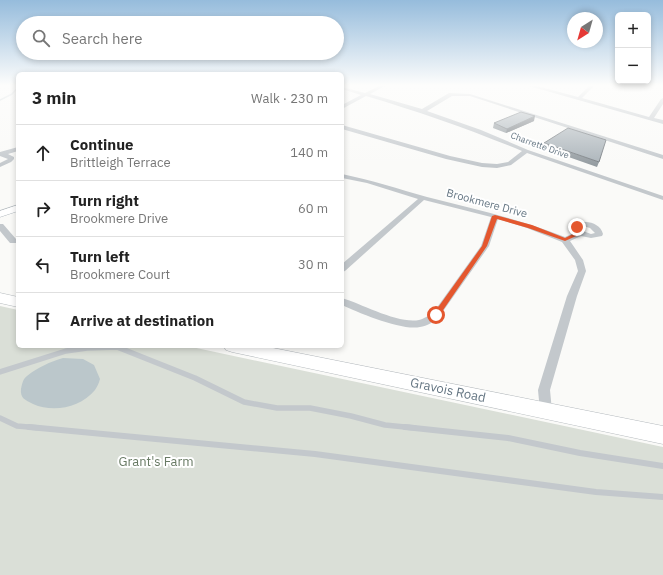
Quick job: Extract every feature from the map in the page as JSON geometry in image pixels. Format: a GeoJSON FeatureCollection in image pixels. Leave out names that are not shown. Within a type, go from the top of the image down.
{"type":"FeatureCollection","features":[{"type":"Feature","properties":{"kind":"main road"},"geometry":{"type":"LineString","coordinates":[[0,298],[16,302]]}},
{"type":"Feature","properties":{"kind":"main road","name":"Gravois Road"},"geometry":{"type":"LineString","coordinates":[[242,348],[663,435]]}},
{"type":"Feature","properties":{"kind":"street","name":"Charrette Drive"},"geometry":{"type":"LineString","coordinates":[[427,113],[479,131],[526,151],[663,198]]}},
{"type":"Feature","properties":{"kind":"street"},"geometry":{"type":"LineString","coordinates":[[529,113],[553,120],[574,130],[663,156]]}},
{"type":"Feature","properties":{"kind":"street"},"geometry":{"type":"LineString","coordinates":[[628,113],[663,122]]}},
{"type":"Feature","properties":{"kind":"street"},"geometry":{"type":"LineString","coordinates":[[650,119],[654,113]]}},
{"type":"Feature","properties":{"kind":"street"},"geometry":{"type":"LineString","coordinates":[[344,128],[359,134],[382,137],[438,155],[484,164],[510,164],[526,151]]}},
{"type":"Feature","properties":{"kind":"street"},"geometry":{"type":"LineString","coordinates":[[4,155],[16,149]]}},
{"type":"Feature","properties":{"kind":"street"},"geometry":{"type":"LineString","coordinates":[[4,155],[16,152]]}},
{"type":"Feature","properties":{"kind":"street"},"geometry":{"type":"LineString","coordinates":[[0,165],[12,158],[4,155]]}},
{"type":"Feature","properties":{"kind":"street","name":"Brookmere Drive"},"geometry":{"type":"LineString","coordinates":[[345,176],[530,226],[565,240]]}},
{"type":"Feature","properties":{"kind":"street"},"geometry":{"type":"LineString","coordinates":[[344,267],[423,198]]}},
{"type":"Feature","properties":{"kind":"street"},"geometry":{"type":"LineString","coordinates":[[0,214],[16,209]]}},
{"type":"Feature","properties":{"kind":"street"},"geometry":{"type":"LineString","coordinates":[[344,302],[354,307],[394,319],[418,324],[428,321],[436,315],[484,246],[495,216]]}},
{"type":"Feature","properties":{"kind":"street"},"geometry":{"type":"LineString","coordinates":[[0,226],[13,241]]}},
{"type":"Feature","properties":{"kind":"street"},"geometry":{"type":"LineString","coordinates":[[546,411],[544,390],[572,296],[582,271],[579,260],[565,240],[580,233]]}},
{"type":"Feature","properties":{"kind":"lane"},"geometry":{"type":"LineString","coordinates":[[0,372],[66,351],[86,348]]}},
{"type":"Feature","properties":{"kind":"lane"},"geometry":{"type":"LineString","coordinates":[[120,348],[195,378],[244,402],[277,408],[310,408],[351,416],[385,425],[508,438],[663,466]]}},
{"type":"Feature","properties":{"kind":"lane"},"geometry":{"type":"LineString","coordinates":[[0,418],[18,426],[315,454],[596,492],[663,497]]}},
{"type":"Feature","properties":{"kind":"green space","name":"Grant's Farm"},"geometry":{"type":"Polygon","coordinates":[[[0,306],[16,310],[16,348],[196,348],[663,447],[663,575],[0,575],[0,306]]]}},
{"type":"Feature","properties":{"kind":"shaded area"},"geometry":{"type":"Polygon","coordinates":[[[63,358],[83,359],[94,365],[100,379],[95,390],[89,396],[74,405],[49,408],[33,404],[21,395],[21,389],[26,377],[40,367],[63,358]]]}},
{"type":"Feature","properties":{"kind":"building"},"geometry":{"type":"Polygon","coordinates":[[[519,113],[535,116],[507,129],[494,123],[519,113]]]}},
{"type":"Feature","properties":{"kind":"building"},"geometry":{"type":"Polygon","coordinates":[[[568,128],[606,140],[599,162],[544,143],[568,128]]]}},
{"type":"Feature","properties":{"kind":"route"},"geometry":{"type":"LineString","coordinates":[[436,315],[484,246],[495,216],[530,226],[565,240],[580,233],[577,227]]}}]}
